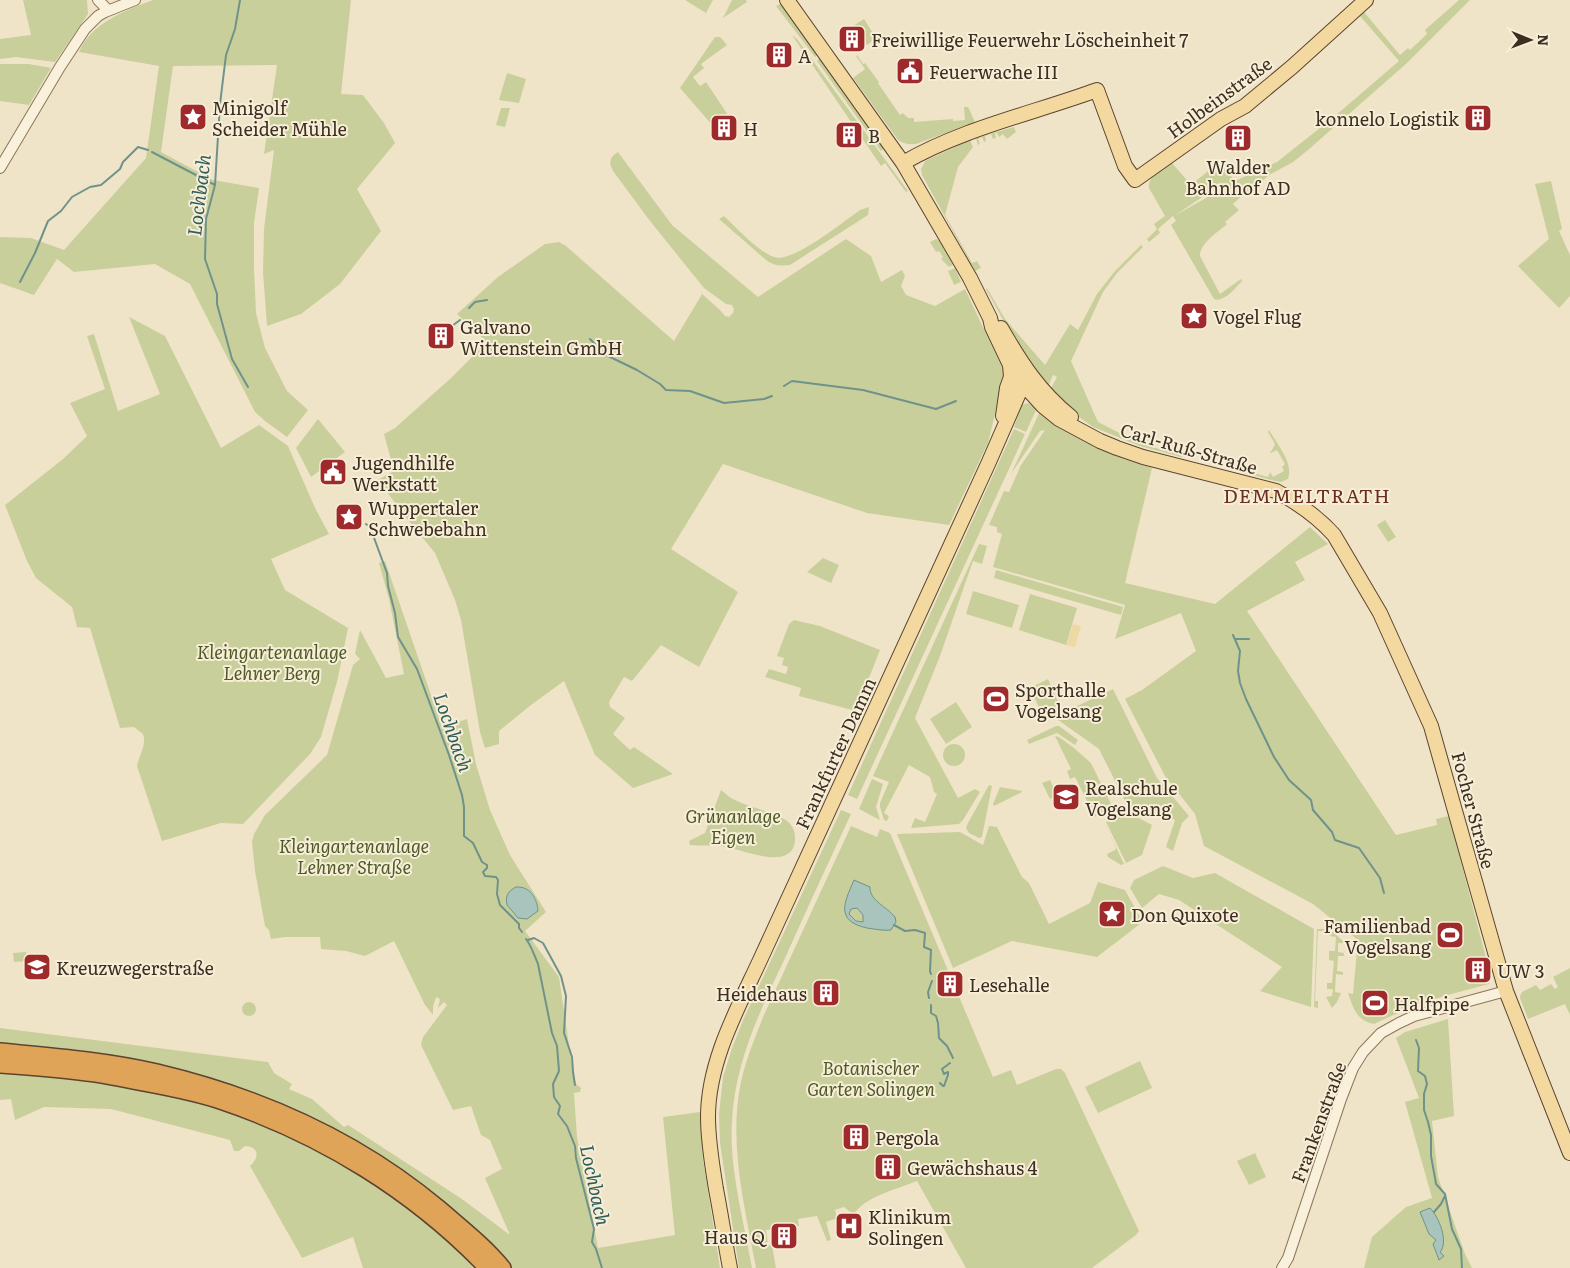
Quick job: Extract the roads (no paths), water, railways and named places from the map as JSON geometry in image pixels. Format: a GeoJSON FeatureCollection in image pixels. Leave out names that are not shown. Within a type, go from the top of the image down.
{"type":"FeatureCollection","features":[{"type":"Feature","properties":{"kind":"highway"},"geometry":{"type":"LineString","coordinates":[[0,1051],[109,1064],[156,1072],[242,1096],[290,1115],[334,1137],[385,1168],[420,1193],[465,1230],[503,1268]]}},
{"type":"Feature","properties":{"kind":"highway"},"geometry":{"type":"LineString","coordinates":[[0,1065],[88,1073],[170,1088],[222,1102],[268,1119],[323,1144],[382,1180],[447,1230],[487,1268]]}},
{"type":"Feature","properties":{"kind":"main road"},"geometry":{"type":"LineString","coordinates":[[787,0],[903,164],[962,261],[990,318],[992,327],[1018,364],[1038,384]]}},
{"type":"Feature","properties":{"kind":"main road","name":"Holbeinstraße"},"geometry":{"type":"LineString","coordinates":[[903,164],[918,154],[994,124],[1097,90],[1125,166],[1135,180],[1221,118],[1244,106],[1366,0]]}},
{"type":"Feature","properties":{"kind":"main road","name":"Carl-Ruß-Straße"},"geometry":{"type":"LineString","coordinates":[[1018,364],[1023,384],[1043,406],[1059,419],[1100,441],[1143,457],[1276,492],[1296,501]]}},
{"type":"Feature","properties":{"kind":"main road","name":"Frankfurter Damm"},"geometry":{"type":"LineString","coordinates":[[1000,434],[1007,388],[1018,364]]}},
{"type":"Feature","properties":{"kind":"main road"},"geometry":{"type":"LineString","coordinates":[[1007,388],[1023,384],[1038,384]]}},
{"type":"Feature","properties":{"kind":"main road","name":"Frankfurter Damm"},"geometry":{"type":"LineString","coordinates":[[730,1268],[711,1158],[708,1116],[711,1090],[721,1051],[733,1020],[969,507],[1023,384]]}},
{"type":"Feature","properties":{"kind":"main road","name":"Carl-Ruß-Straße"},"geometry":{"type":"LineString","coordinates":[[1038,384],[1048,397],[1100,441]]}},
{"type":"Feature","properties":{"kind":"main road","name":"Focher Straße"},"geometry":{"type":"LineString","coordinates":[[1296,501],[1334,535],[1351,562],[1380,613],[1432,726],[1506,991],[1570,1153]]}},
{"type":"Feature","properties":{"kind":"street"},"geometry":{"type":"LineString","coordinates":[[98,0],[108,10]]}},
{"type":"Feature","properties":{"kind":"street"},"geometry":{"type":"LineString","coordinates":[[0,168],[80,36],[94,20],[108,10],[135,0]]}},
{"type":"Feature","properties":{"kind":"street","name":"Frankenstraße"},"geometry":{"type":"LineString","coordinates":[[1282,1268],[1288,1258],[1298,1231],[1340,1099],[1353,1068],[1363,1052],[1381,1033],[1414,1016],[1506,991]]}},
{"type":"Feature","properties":{"kind":"water"},"geometry":{"type":"Polygon","coordinates":[[[854,880],[870,887],[870,892],[875,900],[895,917],[896,922],[891,930],[867,928],[857,925],[846,916],[845,903],[854,880]],[[857,908],[851,909],[849,914],[856,921],[863,922],[863,915],[857,908]]]}},
{"type":"Feature","properties":{"kind":"water"},"geometry":{"type":"Polygon","coordinates":[[[516,887],[529,891],[536,902],[538,911],[527,919],[518,918],[507,905],[506,899],[508,894],[516,887]]]}},
{"type":"Feature","properties":{"kind":"water"},"geometry":{"type":"Polygon","coordinates":[[[1430,1208],[1437,1217],[1442,1230],[1444,1242],[1440,1252],[1444,1256],[1439,1260],[1433,1244],[1436,1240],[1429,1234],[1420,1212],[1430,1208]]]}},
{"type":"Feature","properties":{"kind":"waterway","name":"Lochbach"},"geometry":{"type":"LineString","coordinates":[[240,0],[235,29],[226,55],[220,104],[215,185],[206,219],[205,259],[217,294],[217,304],[232,359],[248,387]]}},
{"type":"Feature","properties":{"kind":"waterway"},"geometry":{"type":"LineString","coordinates":[[20,282],[35,253],[48,221],[61,211],[72,197],[90,187],[101,185],[120,169],[123,162],[138,147],[148,150]]}},
{"type":"Feature","properties":{"kind":"waterway"},"geometry":{"type":"LineString","coordinates":[[152,152],[215,185]]}},
{"type":"Feature","properties":{"kind":"waterway"},"geometry":{"type":"LineString","coordinates":[[469,308],[475,302],[487,300]]}},
{"type":"Feature","properties":{"kind":"waterway"},"geometry":{"type":"LineString","coordinates":[[452,326],[460,320]]}},
{"type":"Feature","properties":{"kind":"waterway"},"geometry":{"type":"LineString","coordinates":[[590,339],[604,354],[637,370],[660,384],[666,390],[690,391],[724,403],[764,399],[772,396]]}},
{"type":"Feature","properties":{"kind":"waterway"},"geometry":{"type":"LineString","coordinates":[[784,386],[792,381],[863,390],[936,409],[956,401]]}},
{"type":"Feature","properties":{"kind":"waterway","name":"Lochbach"},"geometry":{"type":"LineString","coordinates":[[366,524],[370,527],[387,573],[398,637],[417,669],[462,795],[464,836],[473,843],[482,862],[487,865],[483,872],[485,876],[496,877],[498,880],[497,894],[500,905],[519,924],[522,932]]}},
{"type":"Feature","properties":{"kind":"waterway"},"geometry":{"type":"LineString","coordinates":[[1233,635],[1240,651],[1238,671],[1240,683],[1274,757],[1289,780],[1311,800],[1313,810],[1332,832],[1335,840],[1359,848],[1380,878],[1384,893]]}},
{"type":"Feature","properties":{"kind":"waterway"},"geometry":{"type":"LineString","coordinates":[[1236,639],[1249,639]]}},
{"type":"Feature","properties":{"kind":"waterway"},"geometry":{"type":"LineString","coordinates":[[894,925],[905,931],[915,930],[925,933],[924,947],[931,950],[931,974]]}},
{"type":"Feature","properties":{"kind":"waterway"},"geometry":{"type":"LineString","coordinates":[[528,940],[534,938],[543,943],[561,976],[566,996],[564,1033],[572,1057],[575,1085]]}},
{"type":"Feature","properties":{"kind":"waterway","name":"Lochbach"},"geometry":{"type":"LineString","coordinates":[[526,939],[538,964],[552,1033],[557,1046],[559,1071],[553,1084],[554,1097],[560,1106],[558,1114],[567,1126],[575,1146],[576,1158],[594,1229],[592,1242],[602,1268]]}},
{"type":"Feature","properties":{"kind":"waterway"},"geometry":{"type":"LineString","coordinates":[[929,998],[928,992],[932,981]]}},
{"type":"Feature","properties":{"kind":"waterway"},"geometry":{"type":"LineString","coordinates":[[931,1005],[931,1013],[936,1016],[938,1023],[939,1038],[947,1046],[953,1058]]}},
{"type":"Feature","properties":{"kind":"waterway"},"geometry":{"type":"LineString","coordinates":[[1416,1040],[1419,1048],[1418,1071],[1425,1076],[1427,1084],[1424,1094],[1424,1110],[1431,1135],[1431,1156],[1436,1184],[1445,1194],[1452,1229],[1461,1249],[1462,1268]]}},
{"type":"Feature","properties":{"kind":"waterway"},"geometry":{"type":"LineString","coordinates":[[940,1083],[944,1086],[948,1072],[944,1074],[942,1069],[950,1063]]}},
{"type":"Feature","properties":{"kind":"waterway"},"geometry":{"type":"LineString","coordinates":[[1434,1212],[1445,1196]]}},
{"type":"Feature","properties":{"kind":"place","name":"Freiwillige Feuerwehr Löscheinheit 7"},"geometry":{"type":"Point","coordinates":[852,39]}},
{"type":"Feature","properties":{"kind":"place","name":"A"},"geometry":{"type":"Point","coordinates":[779,55]}},
{"type":"Feature","properties":{"kind":"place","name":"Feuerwache III"},"geometry":{"type":"Point","coordinates":[910,71]}},
{"type":"Feature","properties":{"kind":"place","name":"Minigolf Scheider Mühle"},"geometry":{"type":"Point","coordinates":[193,117]}},
{"type":"Feature","properties":{"kind":"place","name":"konnelo Logistik"},"geometry":{"type":"Point","coordinates":[1478,118]}},
{"type":"Feature","properties":{"kind":"place","name":"H"},"geometry":{"type":"Point","coordinates":[724,128]}},
{"type":"Feature","properties":{"kind":"place","name":"B"},"geometry":{"type":"Point","coordinates":[849,135]}},
{"type":"Feature","properties":{"kind":"place","name":"Walder Bahnhof AD"},"geometry":{"type":"Point","coordinates":[1238,138]}},
{"type":"Feature","properties":{"kind":"place","name":"Vogel Flug"},"geometry":{"type":"Point","coordinates":[1194,316]}},
{"type":"Feature","properties":{"kind":"place","name":"Galvano Wittenstein GmbH"},"geometry":{"type":"Point","coordinates":[441,336]}},
{"type":"Feature","properties":{"kind":"place","name":"Jugendhilfe Werkstatt"},"geometry":{"type":"Point","coordinates":[333,472]}},
{"type":"Feature","properties":{"kind":"place","name":"Wuppertaler Schwebebahn"},"geometry":{"type":"Point","coordinates":[349,517]}},
{"type":"Feature","properties":{"kind":"place","name":"Sporthalle Vogelsang"},"geometry":{"type":"Point","coordinates":[996,699]}},
{"type":"Feature","properties":{"kind":"place","name":"Realschule Vogelsang"},"geometry":{"type":"Point","coordinates":[1066,797]}},
{"type":"Feature","properties":{"kind":"place","name":"Don Quixote"},"geometry":{"type":"Point","coordinates":[1112,914]}},
{"type":"Feature","properties":{"kind":"place","name":"Familienbad Vogelsang"},"geometry":{"type":"Point","coordinates":[1450,935]}},
{"type":"Feature","properties":{"kind":"place","name":"Kreuzwegerstraße"},"geometry":{"type":"Point","coordinates":[37,967]}},
{"type":"Feature","properties":{"kind":"place","name":"UW 3"},"geometry":{"type":"Point","coordinates":[1478,970]}},
{"type":"Feature","properties":{"kind":"place","name":"Lesehalle"},"geometry":{"type":"Point","coordinates":[950,984]}},
{"type":"Feature","properties":{"kind":"place","name":"Heidehaus"},"geometry":{"type":"Point","coordinates":[826,993]}},
{"type":"Feature","properties":{"kind":"place","name":"Halfpipe"},"geometry":{"type":"Point","coordinates":[1375,1003]}},
{"type":"Feature","properties":{"kind":"place","name":"Pergola"},"geometry":{"type":"Point","coordinates":[856,1137]}},
{"type":"Feature","properties":{"kind":"place","name":"Gewächshaus 4"},"geometry":{"type":"Point","coordinates":[888,1167]}},
{"type":"Feature","properties":{"kind":"place","name":"Klinikum Solingen"},"geometry":{"type":"Point","coordinates":[849,1226]}},
{"type":"Feature","properties":{"kind":"place","name":"Haus Q"},"geometry":{"type":"Point","coordinates":[784,1236]}},
{"type":"Feature","properties":{"kind":"district","name":"DEMMELTRATH"},"geometry":{"type":"Point","coordinates":[1307,495]}},
{"type":"Feature","properties":{"kind":"park label","name":"Kleingartenanlage Lehner Berg"},"geometry":{"type":"Point","coordinates":[272,661]}},
{"type":"Feature","properties":{"kind":"park label","name":"Grünanlage Eigen"},"geometry":{"type":"Point","coordinates":[733,825]}},
{"type":"Feature","properties":{"kind":"park label","name":"Kleingartenanlage Lehner Straße"},"geometry":{"type":"Point","coordinates":[354,855]}},
{"type":"Feature","properties":{"kind":"park label","name":"Botanischer Garten Solingen"},"geometry":{"type":"Point","coordinates":[871,1077]}}]}
